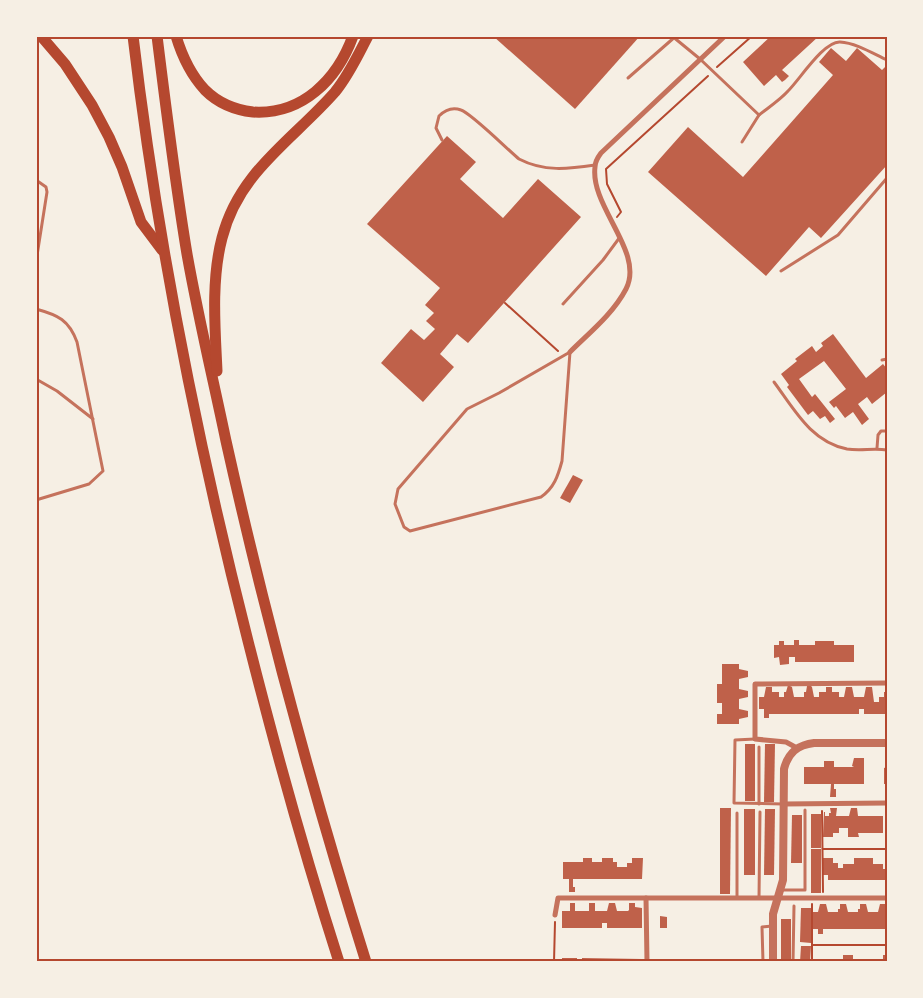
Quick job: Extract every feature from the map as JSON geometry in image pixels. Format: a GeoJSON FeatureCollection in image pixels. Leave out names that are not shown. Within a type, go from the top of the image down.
{"type":"FeatureCollection","features":[{"type":"Feature","properties":{"kind":"highway"},"geometry":{"type":"LineString","coordinates":[[41,36],[65,64],[92,105],[118,160],[141,222],[164,251]]}},
{"type":"Feature","properties":{"kind":"highway"},"geometry":{"type":"LineString","coordinates":[[134,36],[164,251],[192,402],[234,586],[286,782],[339,962]]}},
{"type":"Feature","properties":{"kind":"highway"},"geometry":{"type":"LineString","coordinates":[[158,36],[167,122],[187,254],[217,400],[258,578],[284,677],[337,869],[366,962]]}},
{"type":"Feature","properties":{"kind":"highway"},"geometry":{"type":"LineString","coordinates":[[176,36],[190,69],[205,90],[224,104],[246,111],[274,112],[295,105],[314,94],[339,66],[353,36]]}},
{"type":"Feature","properties":{"kind":"highway"},"geometry":{"type":"LineString","coordinates":[[217,400],[217,267],[222,238],[232,210],[249,181],[262,164],[337,90],[349,72],[367,36]]}},
{"type":"Feature","properties":{"kind":"street"},"geometry":{"type":"LineString","coordinates":[[570,352],[608,314],[626,289],[630,275],[629,262],[620,237],[595,181],[595,165],[601,153],[725,36]]}},
{"type":"Feature","properties":{"kind":"street"},"geometry":{"type":"LineString","coordinates":[[797,748],[786,742],[755,739],[755,684],[887,683]]}},
{"type":"Feature","properties":{"kind":"street"},"geometry":{"type":"LineString","coordinates":[[773,962],[773,914],[783,880],[784,770],[786,761],[797,748],[814,743],[887,743]]}},
{"type":"Feature","properties":{"kind":"street"},"geometry":{"type":"LineString","coordinates":[[784,804],[887,803]]}},
{"type":"Feature","properties":{"kind":"street"},"geometry":{"type":"LineString","coordinates":[[555,915],[558,898],[887,898]]}},
{"type":"Feature","properties":{"kind":"street"},"geometry":{"type":"LineString","coordinates":[[646,898],[647,962]]}},
{"type":"Feature","properties":{"kind":"lane"},"geometry":{"type":"LineString","coordinates":[[628,78],[674,37],[759,115]]}},
{"type":"Feature","properties":{"kind":"lane"},"geometry":{"type":"LineString","coordinates":[[742,142],[759,115],[787,93],[814,60],[831,44],[840,42],[852,44],[887,60]]}},
{"type":"Feature","properties":{"kind":"lane"},"geometry":{"type":"LineString","coordinates":[[442,140],[436,128],[439,116],[450,109],[458,109],[470,115],[519,159],[537,167],[557,169],[595,165]]}},
{"type":"Feature","properties":{"kind":"lane"},"geometry":{"type":"LineString","coordinates":[[781,271],[838,234],[887,178]]}},
{"type":"Feature","properties":{"kind":"lane"},"geometry":{"type":"LineString","coordinates":[[36,180],[46,186],[47,192],[36,262]]}},
{"type":"Feature","properties":{"kind":"lane"},"geometry":{"type":"LineString","coordinates":[[563,304],[603,260],[620,237]]}},
{"type":"Feature","properties":{"kind":"lane"},"geometry":{"type":"LineString","coordinates":[[36,309],[62,319],[74,334],[103,471],[89,484],[36,500]]}},
{"type":"Feature","properties":{"kind":"lane"},"geometry":{"type":"LineString","coordinates":[[570,352],[562,462],[557,479],[549,492],[541,498],[410,531],[404,527],[395,504],[398,489],[466,410],[570,352]]}},
{"type":"Feature","properties":{"kind":"lane"},"geometry":{"type":"LineString","coordinates":[[882,360],[887,359]]}},
{"type":"Feature","properties":{"kind":"lane"},"geometry":{"type":"LineString","coordinates":[[36,379],[57,391],[93,420]]}},
{"type":"Feature","properties":{"kind":"lane"},"geometry":{"type":"LineString","coordinates":[[774,382],[812,432],[821,438],[832,444],[849,449],[877,448],[887,450]]}},
{"type":"Feature","properties":{"kind":"lane"},"geometry":{"type":"LineString","coordinates":[[877,448],[878,435],[882,431],[887,431]]}},
{"type":"Feature","properties":{"kind":"lane"},"geometry":{"type":"LineString","coordinates":[[755,739],[736,740],[734,803],[784,804]]}},
{"type":"Feature","properties":{"kind":"lane"},"geometry":{"type":"LineString","coordinates":[[759,747],[759,804]]}},
{"type":"Feature","properties":{"kind":"lane"},"geometry":{"type":"LineString","coordinates":[[781,890],[805,890],[804,810]]}},
{"type":"Feature","properties":{"kind":"lane"},"geometry":{"type":"LineString","coordinates":[[759,898],[760,812]]}},
{"type":"Feature","properties":{"kind":"lane"},"geometry":{"type":"LineString","coordinates":[[737,813],[737,898]]}},
{"type":"Feature","properties":{"kind":"lane"},"geometry":{"type":"LineString","coordinates":[[793,962],[794,906]]}},
{"type":"Feature","properties":{"kind":"lane"},"geometry":{"type":"LineString","coordinates":[[763,962],[762,927],[773,926]]}},
{"type":"Feature","properties":{"kind":"path"},"geometry":{"type":"LineString","coordinates":[[612,222],[621,212],[608,184],[606,169],[752,36]]}},
{"type":"Feature","properties":{"kind":"path"},"geometry":{"type":"LineString","coordinates":[[505,303],[563,356]]}},
{"type":"Feature","properties":{"kind":"path"},"geometry":{"type":"LineString","coordinates":[[822,804],[822,899]]}},
{"type":"Feature","properties":{"kind":"path"},"geometry":{"type":"LineString","coordinates":[[823,849],[887,849]]}},
{"type":"Feature","properties":{"kind":"path"},"geometry":{"type":"LineString","coordinates":[[812,899],[812,962]]}},
{"type":"Feature","properties":{"kind":"path"},"geometry":{"type":"LineString","coordinates":[[554,962],[555,915]]}},
{"type":"Feature","properties":{"kind":"path"},"geometry":{"type":"LineString","coordinates":[[812,945],[887,945]]}},
{"type":"Feature","properties":{"kind":"building"},"geometry":{"type":"Polygon","coordinates":[[[493,36],[640,36],[575,109],[493,36]]]}},
{"type":"Feature","properties":{"kind":"building"},"geometry":{"type":"Polygon","coordinates":[[[771,36],[819,36],[782,70],[789,76],[785,80],[782,82],[776,75],[764,86],[743,62],[771,36]]]}},
{"type":"Feature","properties":{"kind":"building"},"geometry":{"type":"Polygon","coordinates":[[[831,48],[846,61],[857,48],[882,70],[887,65],[887,165],[821,238],[809,227],[766,276],[648,172],[688,127],[743,177],[833,75],[819,62],[831,48]]]}},
{"type":"Feature","properties":{"kind":"building"},"geometry":{"type":"Polygon","coordinates":[[[447,136],[476,162],[460,179],[503,218],[538,179],[581,217],[468,343],[457,334],[440,354],[454,367],[423,402],[381,363],[411,329],[424,340],[435,329],[426,321],[434,313],[425,305],[440,288],[367,224],[447,136]]]}},
{"type":"Feature","properties":{"kind":"building"},"geometry":{"type":"Polygon","coordinates":[[[833,334],[866,378],[883,364],[887,369],[887,392],[872,404],[867,397],[858,404],[869,419],[862,425],[853,412],[845,418],[836,406],[834,408],[829,402],[846,389],[824,361],[799,379],[812,397],[815,394],[835,419],[830,423],[825,416],[820,419],[813,411],[808,415],[787,387],[789,385],[781,374],[797,361],[795,359],[812,346],[816,352],[823,346],[821,343],[833,334]]]}},
{"type":"Feature","properties":{"kind":"building"},"geometry":{"type":"Polygon","coordinates":[[[573,475],[583,480],[570,503],[560,498],[573,475]]]}},
{"type":"Feature","properties":{"kind":"building"},"geometry":{"type":"Polygon","coordinates":[[[794,640],[799,640],[799,645],[815,645],[815,641],[834,641],[834,645],[854,645],[854,662],[795,662],[795,657],[789,657],[789,664],[780,665],[779,657],[774,658],[774,645],[779,645],[779,641],[784,641],[784,645],[794,645],[794,640]]]}},
{"type":"Feature","properties":{"kind":"building"},"geometry":{"type":"Polygon","coordinates":[[[722,664],[739,664],[739,669],[748,671],[748,677],[739,679],[739,689],[748,691],[748,697],[739,699],[739,709],[748,711],[748,717],[739,719],[739,724],[717,724],[717,714],[722,714],[722,703],[717,703],[717,684],[722,684],[722,664]]]}},
{"type":"Feature","properties":{"kind":"building"},"geometry":{"type":"Polygon","coordinates":[[[788,685],[792,687],[794,697],[804,697],[807,686],[812,687],[814,697],[819,697],[819,692],[826,692],[826,687],[832,687],[832,692],[839,692],[839,697],[844,697],[846,687],[852,687],[854,697],[864,697],[866,687],[872,687],[874,702],[879,702],[879,697],[884,697],[884,692],[887,692],[887,714],[864,714],[864,709],[859,709],[859,714],[769,714],[769,718],[764,718],[764,709],[759,709],[759,697],[764,697],[766,687],[772,687],[772,692],[779,692],[779,697],[784,697],[784,692],[786,692],[788,685]]]}},
{"type":"Feature","properties":{"kind":"building"},"geometry":{"type":"Polygon","coordinates":[[[745,744],[755,744],[755,801],[745,801],[745,744]]]}},
{"type":"Feature","properties":{"kind":"building"},"geometry":{"type":"Polygon","coordinates":[[[765,744],[775,744],[774,802],[764,802],[765,744]]]}},
{"type":"Feature","properties":{"kind":"building"},"geometry":{"type":"Polygon","coordinates":[[[854,758],[864,758],[864,784],[834,784],[836,797],[830,797],[831,784],[804,784],[804,767],[824,767],[824,761],[834,761],[834,767],[854,767],[852,766],[854,758]]]}},
{"type":"Feature","properties":{"kind":"building"},"geometry":{"type":"Polygon","coordinates":[[[887,767],[887,784],[884,784],[884,768],[887,767]]]}},
{"type":"Feature","properties":{"kind":"building"},"geometry":{"type":"Polygon","coordinates":[[[720,808],[731,808],[730,894],[720,894],[720,808]]]}},
{"type":"Feature","properties":{"kind":"building"},"geometry":{"type":"Polygon","coordinates":[[[830,808],[837,808],[836,816],[849,816],[851,808],[857,808],[858,816],[883,816],[883,833],[858,833],[859,837],[848,837],[848,828],[839,828],[839,833],[833,833],[833,837],[823,837],[824,812],[825,816],[829,816],[829,813],[831,813],[830,808]]]}},
{"type":"Feature","properties":{"kind":"building"},"geometry":{"type":"Polygon","coordinates":[[[744,809],[755,809],[755,875],[744,875],[744,809]]]}},
{"type":"Feature","properties":{"kind":"building"},"geometry":{"type":"Polygon","coordinates":[[[765,809],[775,809],[774,875],[764,875],[765,809]]]}},
{"type":"Feature","properties":{"kind":"building"},"geometry":{"type":"Polygon","coordinates":[[[811,814],[821,814],[821,848],[811,848],[811,814]]]}},
{"type":"Feature","properties":{"kind":"building"},"geometry":{"type":"Polygon","coordinates":[[[792,815],[802,815],[802,863],[791,863],[792,815]]]}},
{"type":"Feature","properties":{"kind":"building"},"geometry":{"type":"Polygon","coordinates":[[[811,849],[821,849],[821,893],[811,893],[811,849]]]}},
{"type":"Feature","properties":{"kind":"building"},"geometry":{"type":"Polygon","coordinates":[[[583,858],[592,858],[592,862],[602,862],[602,858],[613,858],[613,862],[617,862],[617,867],[627,867],[627,863],[632,863],[632,858],[643,858],[642,879],[573,879],[575,892],[569,892],[569,879],[563,879],[563,862],[583,862],[583,858]]]}},
{"type":"Feature","properties":{"kind":"building"},"geometry":{"type":"Polygon","coordinates":[[[823,858],[833,858],[833,863],[838,863],[838,868],[843,868],[843,864],[854,864],[854,858],[873,858],[873,864],[883,864],[883,869],[887,869],[887,880],[828,880],[828,875],[823,875],[823,858]]]}},
{"type":"Feature","properties":{"kind":"building"},"geometry":{"type":"Polygon","coordinates":[[[570,903],[575,903],[575,911],[589,911],[589,903],[595,903],[595,911],[607,911],[609,903],[615,903],[617,911],[628,911],[629,903],[635,903],[635,907],[642,908],[642,928],[607,928],[607,923],[602,923],[602,928],[562,928],[562,911],[570,911],[570,903]]]}},
{"type":"Feature","properties":{"kind":"building"},"geometry":{"type":"Polygon","coordinates":[[[820,904],[826,904],[828,912],[838,912],[840,904],[846,904],[848,912],[858,912],[860,904],[866,904],[868,912],[878,912],[880,904],[886,904],[887,929],[823,929],[823,934],[818,934],[818,929],[813,929],[813,912],[818,912],[820,904]]]}},
{"type":"Feature","properties":{"kind":"building"},"geometry":{"type":"Polygon","coordinates":[[[801,908],[811,908],[811,943],[800,942],[801,908]]]}},
{"type":"Feature","properties":{"kind":"building"},"geometry":{"type":"Polygon","coordinates":[[[660,916],[667,917],[667,928],[660,928],[660,916]]]}},
{"type":"Feature","properties":{"kind":"building"},"geometry":{"type":"Polygon","coordinates":[[[781,919],[791,919],[791,962],[781,962],[781,919]]]}},
{"type":"Feature","properties":{"kind":"building"},"geometry":{"type":"Polygon","coordinates":[[[801,946],[811,946],[810,962],[800,962],[801,946]]]}},
{"type":"Feature","properties":{"kind":"building"},"geometry":{"type":"Polygon","coordinates":[[[843,955],[853,955],[853,962],[813,962],[813,959],[843,959],[843,955]]]}},
{"type":"Feature","properties":{"kind":"building"},"geometry":{"type":"Polygon","coordinates":[[[883,955],[887,955],[887,962],[873,962],[873,960],[883,960],[883,955]]]}},
{"type":"Feature","properties":{"kind":"building"},"geometry":{"type":"Polygon","coordinates":[[[562,958],[577,958],[577,962],[562,962],[562,958]]]}},
{"type":"Feature","properties":{"kind":"building"},"geometry":{"type":"Polygon","coordinates":[[[582,958],[642,959],[642,962],[582,962],[582,958]]]}}]}
